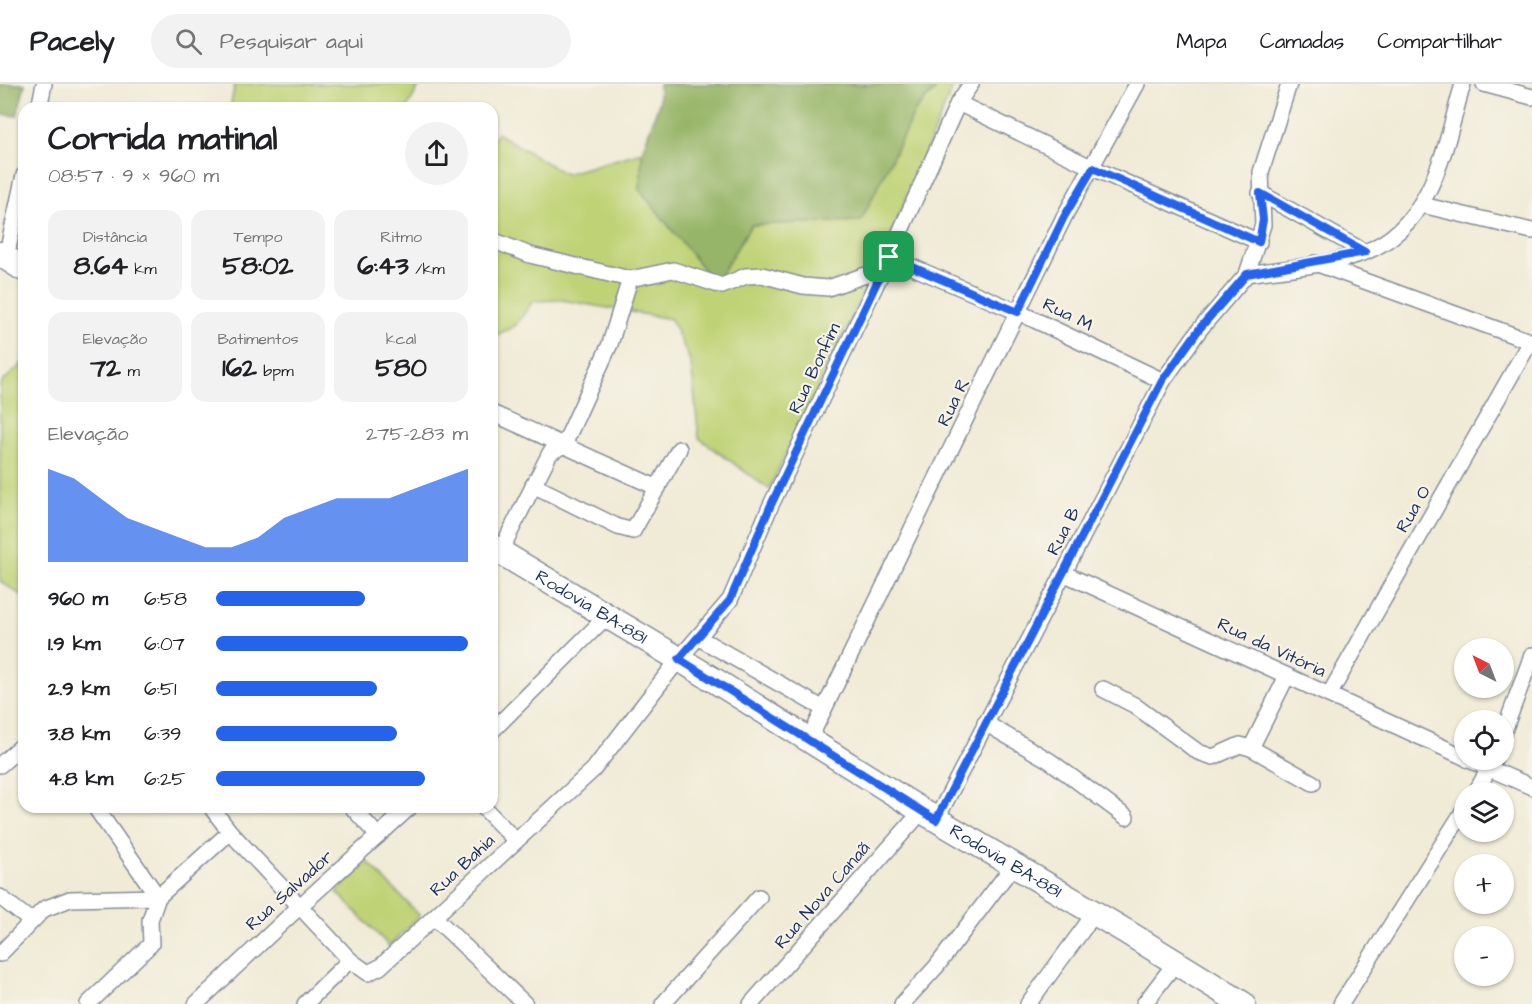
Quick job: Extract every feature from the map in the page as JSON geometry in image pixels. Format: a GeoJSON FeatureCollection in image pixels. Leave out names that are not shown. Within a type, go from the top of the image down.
{"type":"FeatureCollection","features":[{"type":"Feature","properties":{"kind":"main road","name":"Rodovia BA-881"},"geometry":{"type":"LineString","coordinates":[[498,550],[608,615],[929,816],[1243,1004]]}},
{"type":"Feature","properties":{"kind":"street"},"geometry":{"type":"LineString","coordinates":[[40,102],[44,84]]}},
{"type":"Feature","properties":{"kind":"street","name":"Rua Bonfim"},"geometry":{"type":"LineString","coordinates":[[679,659],[730,600],[770,507],[880,270],[889,257],[958,103],[971,84]]}},
{"type":"Feature","properties":{"kind":"street","name":"Rua R"},"geometry":{"type":"LineString","coordinates":[[809,740],[1064,217],[1093,168],[1137,84]]}},
{"type":"Feature","properties":{"kind":"street"},"geometry":{"type":"LineString","coordinates":[[1289,84],[1262,165],[1260,193],[1263,220],[1259,242],[1247,274],[1365,252],[1394,235],[1422,205],[1440,160],[1463,84]]}},
{"type":"Feature","properties":{"kind":"street"},"geometry":{"type":"LineString","coordinates":[[1484,84],[1532,97]]}},
{"type":"Feature","properties":{"kind":"street"},"geometry":{"type":"LineString","coordinates":[[958,103],[1093,168],[1259,242]]}},
{"type":"Feature","properties":{"kind":"street"},"geometry":{"type":"LineString","coordinates":[[1260,193],[1365,252]]}},
{"type":"Feature","properties":{"kind":"street"},"geometry":{"type":"LineString","coordinates":[[1422,205],[1532,231]]}},
{"type":"Feature","properties":{"kind":"street"},"geometry":{"type":"LineString","coordinates":[[10,260],[18,211]]}},
{"type":"Feature","properties":{"kind":"street"},"geometry":{"type":"LineString","coordinates":[[498,242],[530,255],[630,279],[673,270],[722,286],[746,276],[762,275],[819,289],[842,285],[880,270]]}},
{"type":"Feature","properties":{"kind":"street","name":"Rua M"},"geometry":{"type":"LineString","coordinates":[[889,257],[1018,312],[1162,381]]}},
{"type":"Feature","properties":{"kind":"street"},"geometry":{"type":"LineString","coordinates":[[1315,263],[1531,342]]}},
{"type":"Feature","properties":{"kind":"street","name":"Rua B"},"geometry":{"type":"LineString","coordinates":[[929,816],[985,723],[1162,381],[1200,328],[1247,274]]}},
{"type":"Feature","properties":{"kind":"street"},"geometry":{"type":"LineString","coordinates":[[498,546],[550,453],[564,445],[610,344],[630,279]]}},
{"type":"Feature","properties":{"kind":"street","name":"Rua O"},"geometry":{"type":"LineString","coordinates":[[1329,695],[1531,342]]}},
{"type":"Feature","properties":{"kind":"street"},"geometry":{"type":"LineString","coordinates":[[498,416],[658,488]]}},
{"type":"Feature","properties":{"kind":"street"},"geometry":{"type":"LineString","coordinates":[[533,485],[618,527],[634,531],[679,449]]}},
{"type":"Feature","properties":{"kind":"street","name":"Rua da Vitória"},"geometry":{"type":"LineString","coordinates":[[1063,573],[1454,752]]}},
{"type":"Feature","properties":{"kind":"street"},"geometry":{"type":"LineString","coordinates":[[498,725],[608,615]]}},
{"type":"Feature","properties":{"kind":"street"},"geometry":{"type":"LineString","coordinates":[[699,638],[824,709]]}},
{"type":"Feature","properties":{"kind":"street"},"geometry":{"type":"LineString","coordinates":[[1512,710],[1532,655]]}},
{"type":"Feature","properties":{"kind":"street","name":"Rua Bahia"},"geometry":{"type":"LineString","coordinates":[[350,960],[364,972],[374,972],[593,770],[679,659]]}},
{"type":"Feature","properties":{"kind":"street"},"geometry":{"type":"LineString","coordinates":[[1251,748],[1287,676]]}},
{"type":"Feature","properties":{"kind":"street"},"geometry":{"type":"LineString","coordinates":[[1103,689],[1134,705],[1198,752],[1213,757],[1240,745],[1251,748],[1313,783]]}},
{"type":"Feature","properties":{"kind":"street"},"geometry":{"type":"LineString","coordinates":[[985,723],[1050,761],[1126,817]]}},
{"type":"Feature","properties":{"kind":"street"},"geometry":{"type":"LineString","coordinates":[[0,765],[18,749]]}},
{"type":"Feature","properties":{"kind":"street","name":"Rua da Vitória"},"geometry":{"type":"LineString","coordinates":[[1502,770],[1532,787]]}},
{"type":"Feature","properties":{"kind":"street"},"geometry":{"type":"LineString","coordinates":[[99,813],[158,897]]}},
{"type":"Feature","properties":{"kind":"street"},"geometry":{"type":"LineString","coordinates":[[216,813],[230,832],[350,960],[305,1004]]}},
{"type":"Feature","properties":{"kind":"street"},"geometry":{"type":"LineString","coordinates":[[357,813],[378,836]]}},
{"type":"Feature","properties":{"kind":"street","name":"Rua Salvador"},"geometry":{"type":"LineString","coordinates":[[196,1004],[299,906],[403,813]]}},
{"type":"Feature","properties":{"kind":"street"},"geometry":{"type":"LineString","coordinates":[[489,813],[516,842]]}},
{"type":"Feature","properties":{"kind":"street","name":"Rua Nova Canaã"},"geometry":{"type":"LineString","coordinates":[[751,1004],[929,816]]}},
{"type":"Feature","properties":{"kind":"street"},"geometry":{"type":"LineString","coordinates":[[1341,1004],[1454,826]]}},
{"type":"Feature","properties":{"kind":"street"},"geometry":{"type":"LineString","coordinates":[[88,1004],[152,944],[150,920],[158,897],[230,832]]}},
{"type":"Feature","properties":{"kind":"street"},"geometry":{"type":"LineString","coordinates":[[902,1004],[936,967],[1013,866]]}},
{"type":"Feature","properties":{"kind":"street"},"geometry":{"type":"LineString","coordinates":[[0,897],[31,921]]}},
{"type":"Feature","properties":{"kind":"street"},"geometry":{"type":"LineString","coordinates":[[0,954],[44,909],[70,899],[158,897]]}},
{"type":"Feature","properties":{"kind":"street"},"geometry":{"type":"LineString","coordinates":[[663,1004],[759,897]]}},
{"type":"Feature","properties":{"kind":"street"},"geometry":{"type":"LineString","coordinates":[[1028,1004],[1095,914]]}},
{"type":"Feature","properties":{"kind":"street"},"geometry":{"type":"LineString","coordinates":[[434,917],[525,1004]]}},
{"type":"Feature","properties":{"kind":"street"},"geometry":{"type":"LineString","coordinates":[[1144,1004],[1176,963]]}},
{"type":"Feature","properties":{"kind":"green space"},"geometry":{"type":"Polygon","coordinates":[[[0,84],[25,84],[20,102],[18,102],[17,116],[0,114],[0,84]]]}},
{"type":"Feature","properties":{"kind":"green space"},"geometry":{"type":"Polygon","coordinates":[[[235,84],[420,84],[410,102],[231,102],[235,84]]]}},
{"type":"Feature","properties":{"kind":"green space"},"geometry":{"type":"Polygon","coordinates":[[[659,84],[941,84],[916,109],[861,221],[751,225],[715,284],[640,190],[642,152],[659,103],[659,84]]]}},
{"type":"Feature","properties":{"kind":"green space"},"geometry":{"type":"Polygon","coordinates":[[[941,84],[954,84],[889,240],[769,489],[699,438],[691,363],[671,319],[562,300],[533,301],[515,326],[498,334],[498,134],[565,174],[642,152],[640,190],[751,225],[861,220],[916,109],[941,84]]]}},
{"type":"Feature","properties":{"kind":"green space"},"geometry":{"type":"Polygon","coordinates":[[[18,368],[18,593],[0,581],[0,384],[18,368]]]}},
{"type":"Feature","properties":{"kind":"green space"},"geometry":{"type":"Polygon","coordinates":[[[368,862],[420,916],[389,946],[337,892],[368,862]]]}},
{"type":"Feature","properties":{"kind":"route"},"geometry":{"type":"LineString","coordinates":[[1093,168],[1259,242],[1263,220],[1260,193],[1365,252],[1247,274],[1183,350],[1162,381],[936,820],[679,659],[730,600],[770,507],[880,270],[889,257],[1018,312],[1064,217],[1093,168]]}}]}
